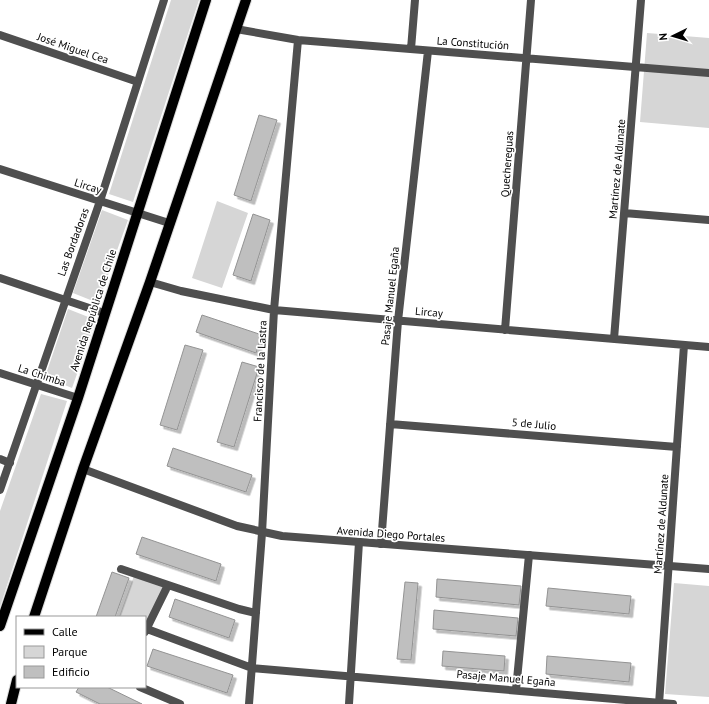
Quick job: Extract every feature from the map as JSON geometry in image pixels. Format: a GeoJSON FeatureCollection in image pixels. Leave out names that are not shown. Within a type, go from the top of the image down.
{"type":"FeatureCollection","features":[{"type":"Feature","properties":{"kind":"main road","name":"Avenida República de Chile"},"geometry":{"type":"LineString","coordinates":[[0,626],[78,398],[104,313],[206,0]]}},
{"type":"Feature","properties":{"kind":"main road"},"geometry":{"type":"LineString","coordinates":[[34,616],[83,468],[150,282],[246,0]]}},
{"type":"Feature","properties":{"kind":"main road"},"geometry":{"type":"LineString","coordinates":[[11,704],[16,684]]}},
{"type":"Feature","properties":{"kind":"street","name":"Las Bordadoras"},"geometry":{"type":"LineString","coordinates":[[0,490],[35,384],[100,201],[164,0]]}},
{"type":"Feature","properties":{"kind":"street"},"geometry":{"type":"LineString","coordinates":[[411,49],[415,0]]}},
{"type":"Feature","properties":{"kind":"street","name":"Quechereguas"},"geometry":{"type":"LineString","coordinates":[[505,330],[531,0]]}},
{"type":"Feature","properties":{"kind":"street","name":"Martínez de Aldunate"},"geometry":{"type":"LineString","coordinates":[[614,339],[641,0]]}},
{"type":"Feature","properties":{"kind":"street","name":"La Constitución"},"geometry":{"type":"LineString","coordinates":[[236,29],[298,40],[709,73]]}},
{"type":"Feature","properties":{"kind":"street","name":"José Miguel Cea"},"geometry":{"type":"LineString","coordinates":[[0,35],[138,82]]}},
{"type":"Feature","properties":{"kind":"street","name":"Francisco de la Lastra"},"geometry":{"type":"LineString","coordinates":[[249,704],[262,533],[274,310],[298,40]]}},
{"type":"Feature","properties":{"kind":"street","name":"Pasaje Manuel Egaña"},"geometry":{"type":"LineString","coordinates":[[381,544],[398,321],[428,51]]}},
{"type":"Feature","properties":{"kind":"street","name":"Lircay"},"geometry":{"type":"LineString","coordinates":[[0,169],[169,224]]}},
{"type":"Feature","properties":{"kind":"street"},"geometry":{"type":"LineString","coordinates":[[624,213],[709,220]]}},
{"type":"Feature","properties":{"kind":"street"},"geometry":{"type":"LineString","coordinates":[[0,278],[64,301],[104,313]]}},
{"type":"Feature","properties":{"kind":"street","name":"Lircay"},"geometry":{"type":"LineString","coordinates":[[150,282],[181,291],[274,310],[709,347]]}},
{"type":"Feature","properties":{"kind":"street","name":"Martínez de Aldunate"},"geometry":{"type":"LineString","coordinates":[[659,704],[684,345]]}},
{"type":"Feature","properties":{"kind":"street","name":"La Chimba"},"geometry":{"type":"LineString","coordinates":[[0,373],[78,398]]}},
{"type":"Feature","properties":{"kind":"street","name":"5 de Julio"},"geometry":{"type":"LineString","coordinates":[[390,424],[677,447]]}},
{"type":"Feature","properties":{"kind":"street"},"geometry":{"type":"LineString","coordinates":[[0,459],[10,462]]}},
{"type":"Feature","properties":{"kind":"street","name":"Avenida Diego Portales"},"geometry":{"type":"LineString","coordinates":[[83,468],[236,526],[262,533],[381,544],[709,569]]}},
{"type":"Feature","properties":{"kind":"street"},"geometry":{"type":"LineString","coordinates":[[349,704],[359,542]]}},
{"type":"Feature","properties":{"kind":"street"},"geometry":{"type":"LineString","coordinates":[[516,690],[529,555]]}},
{"type":"Feature","properties":{"kind":"street"},"geometry":{"type":"LineString","coordinates":[[121,569],[256,613]]}},
{"type":"Feature","properties":{"kind":"street"},"geometry":{"type":"LineString","coordinates":[[146,631],[168,585]]}},
{"type":"Feature","properties":{"kind":"street","name":"Pasaje Manuel Egaña"},"geometry":{"type":"LineString","coordinates":[[146,631],[252,668],[673,704]]}},
{"type":"Feature","properties":{"kind":"street"},"geometry":{"type":"LineString","coordinates":[[142,688],[180,704]]}},
{"type":"Feature","properties":{"kind":"green space"},"geometry":{"type":"Polygon","coordinates":[[[171,0],[199,0],[133,202],[109,194],[171,0]]]}},
{"type":"Feature","properties":{"kind":"green space"},"geometry":{"type":"Polygon","coordinates":[[[647,33],[709,38],[709,128],[640,122],[647,33]]]}},
{"type":"Feature","properties":{"kind":"green space"},"geometry":{"type":"Polygon","coordinates":[[[217,201],[248,213],[222,288],[192,278],[217,201]]]}},
{"type":"Feature","properties":{"kind":"green space"},"geometry":{"type":"Polygon","coordinates":[[[102,210],[128,220],[98,303],[73,293],[102,210]]]}},
{"type":"Feature","properties":{"kind":"green space"},"geometry":{"type":"Polygon","coordinates":[[[68,309],[96,320],[72,388],[45,377],[68,309]]]}},
{"type":"Feature","properties":{"kind":"green space"},"geometry":{"type":"Polygon","coordinates":[[[41,394],[67,401],[0,607],[0,511],[41,394]]]}},
{"type":"Feature","properties":{"kind":"green space"},"geometry":{"type":"Polygon","coordinates":[[[134,576],[171,589],[146,636],[146,616],[119,616],[134,576]]]}},
{"type":"Feature","properties":{"kind":"green space"},"geometry":{"type":"Polygon","coordinates":[[[674,583],[709,586],[709,697],[665,694],[674,583]]]}},
{"type":"Feature","properties":{"kind":"building"},"geometry":{"type":"Polygon","coordinates":[[[259,115],[277,120],[251,201],[234,195],[259,115]]]}},
{"type":"Feature","properties":{"kind":"building"},"geometry":{"type":"Polygon","coordinates":[[[253,214],[270,220],[251,281],[233,275],[253,214]]]}},
{"type":"Feature","properties":{"kind":"building"},"geometry":{"type":"Polygon","coordinates":[[[202,315],[262,335],[256,353],[196,332],[202,315]]]}},
{"type":"Feature","properties":{"kind":"building"},"geometry":{"type":"Polygon","coordinates":[[[185,345],[203,350],[177,430],[160,425],[185,345]]]}},
{"type":"Feature","properties":{"kind":"building"},"geometry":{"type":"Polygon","coordinates":[[[242,362],[259,367],[234,447],[217,442],[242,362]]]}},
{"type":"Feature","properties":{"kind":"building"},"geometry":{"type":"Polygon","coordinates":[[[173,448],[252,475],[246,492],[167,466],[173,448]]]}},
{"type":"Feature","properties":{"kind":"building"},"geometry":{"type":"Polygon","coordinates":[[[142,537],[221,564],[216,581],[136,554],[142,537]]]}},
{"type":"Feature","properties":{"kind":"building"},"geometry":{"type":"Polygon","coordinates":[[[112,572],[129,578],[115,616],[96,616],[112,572]]]}},
{"type":"Feature","properties":{"kind":"building"},"geometry":{"type":"Polygon","coordinates":[[[437,579],[521,586],[519,605],[436,597],[437,579]]]}},
{"type":"Feature","properties":{"kind":"building"},"geometry":{"type":"Polygon","coordinates":[[[405,582],[418,583],[411,660],[397,659],[405,582]]]}},
{"type":"Feature","properties":{"kind":"building"},"geometry":{"type":"Polygon","coordinates":[[[548,588],[631,596],[629,614],[546,606],[548,588]]]}},
{"type":"Feature","properties":{"kind":"building"},"geometry":{"type":"Polygon","coordinates":[[[175,599],[235,620],[229,638],[169,617],[175,599]]]}},
{"type":"Feature","properties":{"kind":"building"},"geometry":{"type":"Polygon","coordinates":[[[434,610],[518,618],[516,636],[433,629],[434,610]]]}},
{"type":"Feature","properties":{"kind":"building"},"geometry":{"type":"Polygon","coordinates":[[[153,649],[233,675],[227,693],[147,666],[153,649]]]}},
{"type":"Feature","properties":{"kind":"building"},"geometry":{"type":"Polygon","coordinates":[[[443,651],[505,656],[504,671],[442,666],[443,651]]]}},
{"type":"Feature","properties":{"kind":"building"},"geometry":{"type":"Polygon","coordinates":[[[547,656],[631,663],[629,682],[546,674],[547,656]]]}},
{"type":"Feature","properties":{"kind":"building"},"geometry":{"type":"Polygon","coordinates":[[[78,688],[109,688],[142,704],[100,704],[76,692],[78,688]]]}}]}
